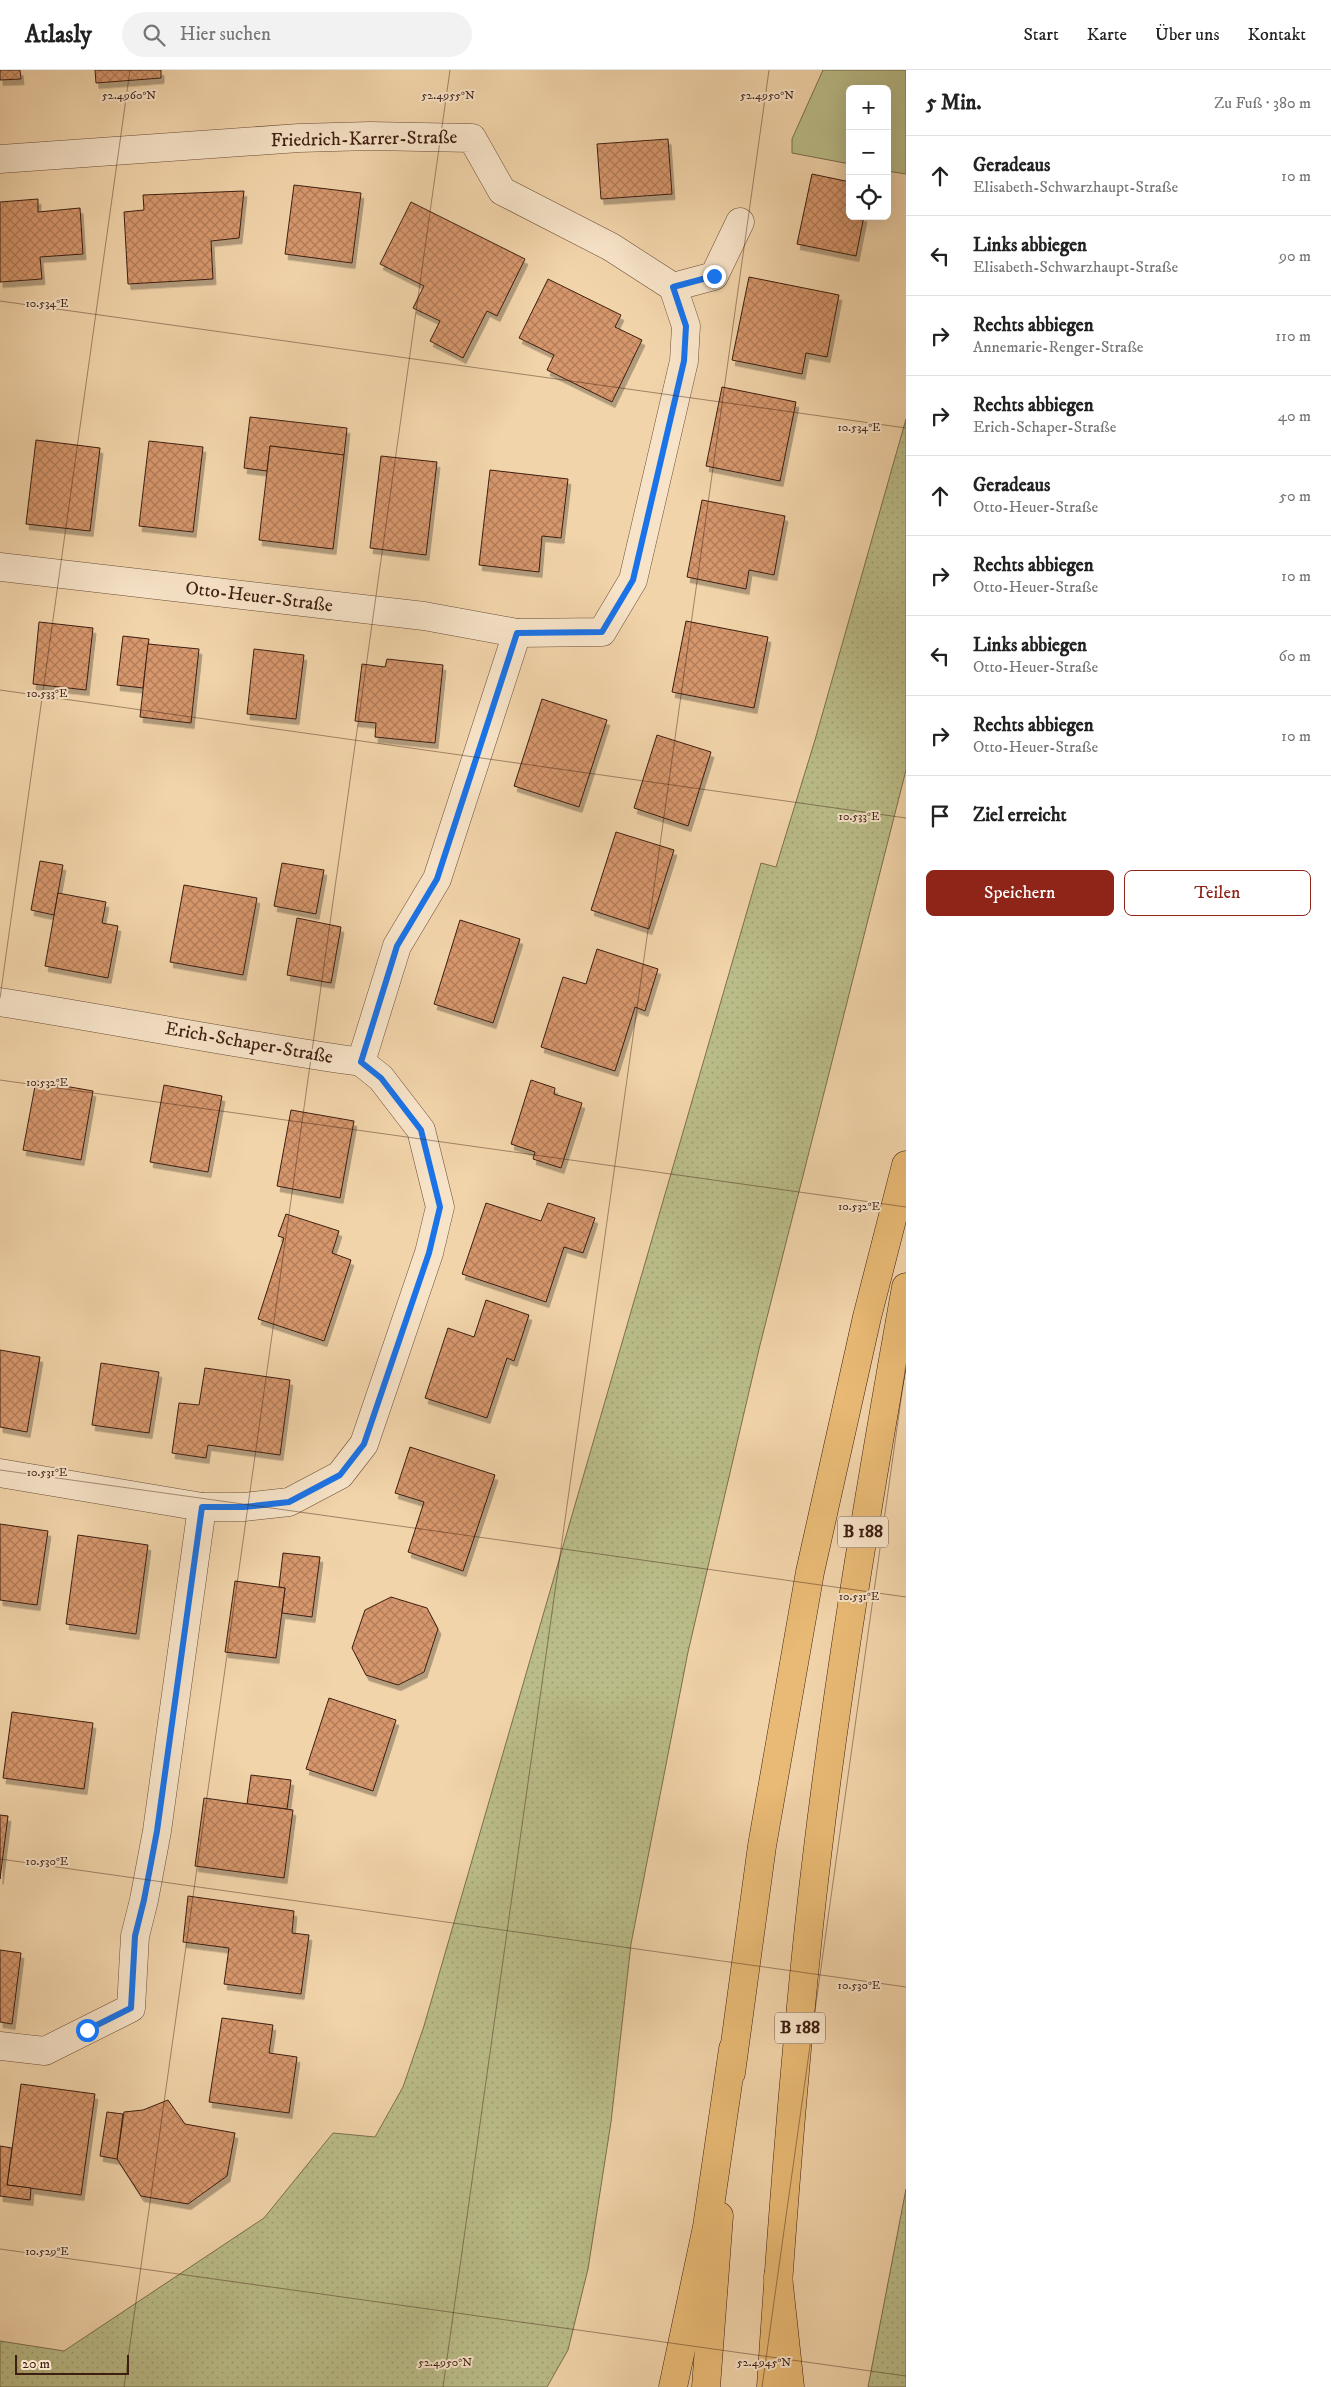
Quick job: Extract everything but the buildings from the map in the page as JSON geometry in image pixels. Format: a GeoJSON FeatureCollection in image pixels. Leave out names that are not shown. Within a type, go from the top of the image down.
{"type":"FeatureCollection","features":[{"type":"Feature","properties":{"kind":"main road","name":"B 188"},"geometry":{"type":"LineString","coordinates":[[706,2387],[733,2049],[762,1846],[810,1572],[867,1317],[906,1165]]}},
{"type":"Feature","properties":{"kind":"main road","name":"B 188"},"geometry":{"type":"LineString","coordinates":[[770,2387],[809,1926],[827,1779],[863,1532],[906,1287]]}},
{"type":"Feature","properties":{"kind":"main road"},"geometry":{"type":"LineString","coordinates":[[673,2387],[707,2227],[733,2049]]}},
{"type":"Feature","properties":{"kind":"main road"},"geometry":{"type":"LineString","coordinates":[[778,2276],[790,2387]]}},
{"type":"Feature","properties":{"kind":"street","name":"Friedrich-Karrer-Straße"},"geometry":{"type":"LineString","coordinates":[[0,160],[299,138],[370,136],[472,138],[502,191],[611,247],[673,287]]}},
{"type":"Feature","properties":{"kind":"street"},"geometry":{"type":"LineString","coordinates":[[673,287],[714,276],[740,222]]}},
{"type":"Feature","properties":{"kind":"street","name":"Otto-Heuer-Straße"},"geometry":{"type":"LineString","coordinates":[[0,567],[424,616],[517,633],[602,632],[633,580],[684,361],[686,326],[673,287]]}},
{"type":"Feature","properties":{"kind":"street"},"geometry":{"type":"LineString","coordinates":[[0,1473],[202,1507],[244,1507],[289,1502],[340,1475],[364,1444],[426,1263],[440,1207],[421,1130],[381,1078],[361,1062],[397,946],[437,879],[517,633]]}},
{"type":"Feature","properties":{"kind":"street","name":"Erich-Schaper-Straße"},"geometry":{"type":"LineString","coordinates":[[0,1002],[155,1027],[279,1051],[361,1062]]}},
{"type":"Feature","properties":{"kind":"street"},"geometry":{"type":"LineString","coordinates":[[0,2046],[45,2051],[131,2008],[135,1936],[157,1831],[202,1507]]}},
{"type":"Feature","properties":{"kind":"green space"},"geometry":{"type":"Polygon","coordinates":[[[823,70],[906,70],[906,174],[891,172],[891,85],[846,85],[846,163],[792,153],[792,139],[823,70]]]}},
{"type":"Feature","properties":{"kind":"green space"},"geometry":{"type":"Polygon","coordinates":[[[906,419],[906,770],[759,1349],[688,1652],[631,1944],[611,2122],[588,2269],[568,2350],[547,2387],[0,2387],[0,2341],[64,2351],[264,2218],[333,2133],[375,2137],[403,2087],[424,2026],[761,863],[776,867],[815,740],[906,419]]]}},
{"type":"Feature","properties":{"kind":"green space"},"geometry":{"type":"Polygon","coordinates":[[[906,2189],[906,2387],[868,2387],[906,2189]]]}},
{"type":"Feature","properties":{"kind":"route"},"geometry":{"type":"LineString","coordinates":[[87,2030],[131,2008],[135,1936],[157,1831],[202,1507],[244,1507],[289,1502],[340,1475],[364,1444],[429,1253],[440,1207],[421,1130],[381,1078],[361,1062],[397,946],[437,879],[517,633],[602,632],[633,580],[684,361],[686,326],[673,287],[714,276]]}}]}
